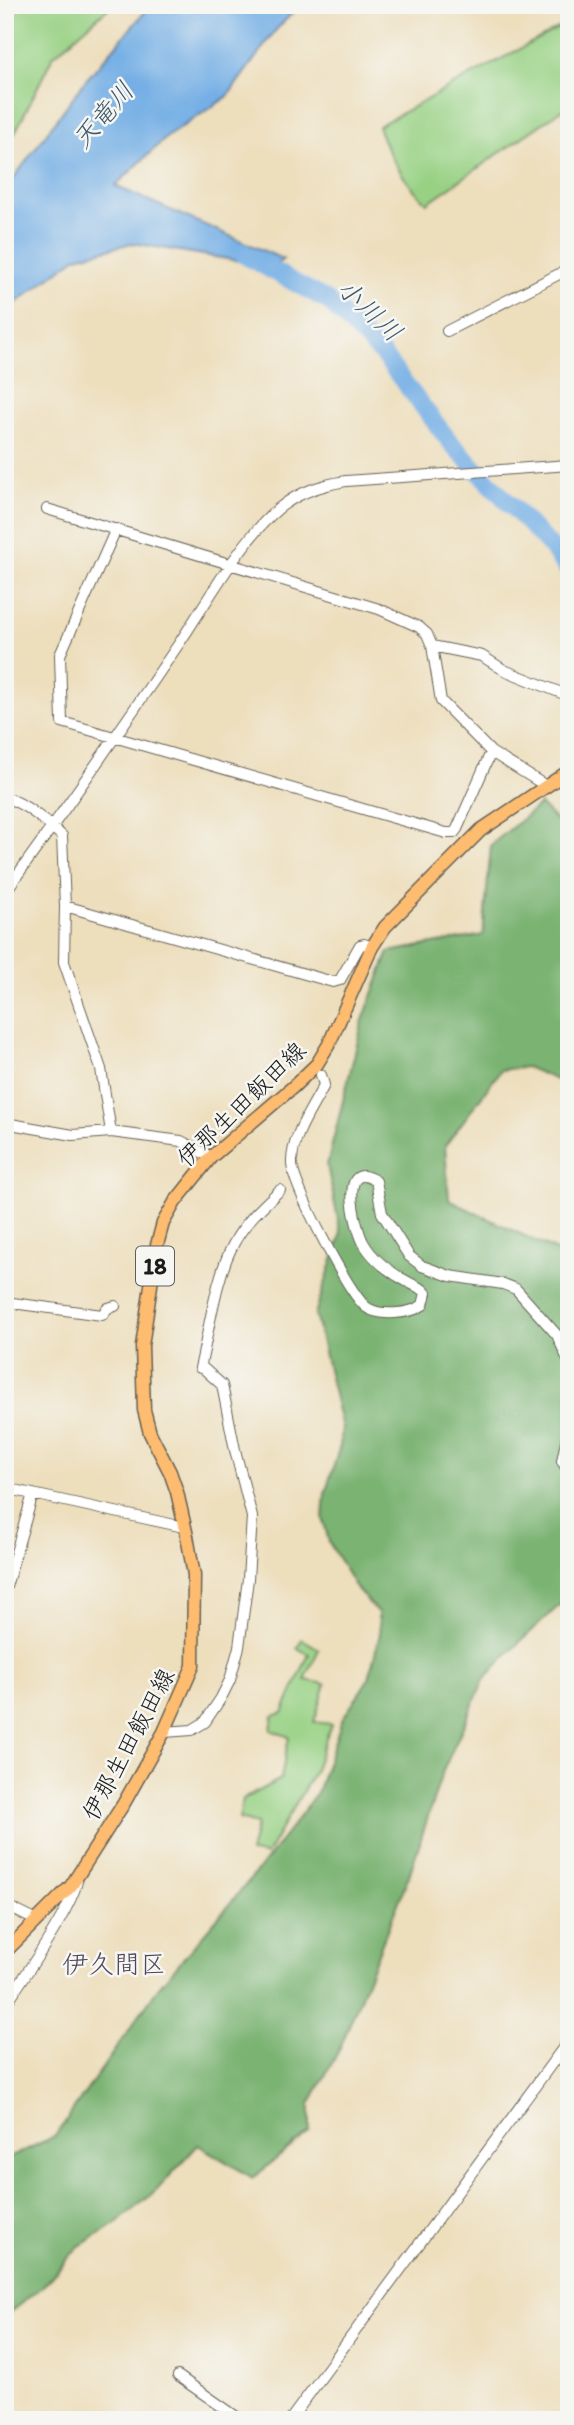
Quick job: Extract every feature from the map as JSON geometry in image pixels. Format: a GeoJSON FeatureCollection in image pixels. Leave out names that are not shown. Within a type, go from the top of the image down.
{"type":"FeatureCollection","features":[{"type":"Feature","properties":{"kind":"main road","name":"伊那生田飯田線"},"geometry":{"type":"LineString","coordinates":[[5,1952],[77,1877],[124,1803],[164,1732],[193,1666],[194,1574],[177,1492],[150,1433],[144,1410],[142,1346],[157,1245],[163,1223],[175,1202],[211,1157],[317,1064],[330,1044],[372,947],[402,909],[481,830],[569,772]]}},
{"type":"Feature","properties":{"kind":"street"},"geometry":{"type":"LineString","coordinates":[[447,331],[569,268]]}},
{"type":"Feature","properties":{"kind":"street"},"geometry":{"type":"LineString","coordinates":[[5,892],[53,827],[232,564],[278,509],[292,498],[311,489],[346,481],[569,465]]}},
{"type":"Feature","properties":{"kind":"street"},"geometry":{"type":"LineString","coordinates":[[47,509],[379,609],[419,627],[427,634],[432,646],[441,701],[491,752],[546,786]]}},
{"type":"Feature","properties":{"kind":"street"},"geometry":{"type":"LineString","coordinates":[[116,530],[60,655],[62,722],[446,833],[454,833],[457,829],[491,752]]}},
{"type":"Feature","properties":{"kind":"street"},"geometry":{"type":"LineString","coordinates":[[432,646],[482,656],[504,670],[569,696]]}},
{"type":"Feature","properties":{"kind":"street"},"geometry":{"type":"LineString","coordinates":[[5,798],[13,799],[62,836],[64,962],[101,1069],[111,1132]]}},
{"type":"Feature","properties":{"kind":"street"},"geometry":{"type":"LineString","coordinates":[[65,906],[333,982],[340,980],[360,945],[372,947]]}},
{"type":"Feature","properties":{"kind":"street"},"geometry":{"type":"LineString","coordinates":[[321,1075],[324,1085],[293,1146],[294,1176],[355,1296],[365,1307],[374,1312],[385,1313],[415,1310],[423,1305],[426,1293],[384,1267],[364,1243],[355,1215],[353,1186],[354,1180],[360,1176],[368,1176],[376,1181],[382,1213],[410,1256],[422,1266],[450,1276],[503,1284],[516,1289],[557,1335],[569,1362]]}},
{"type":"Feature","properties":{"kind":"street"},"geometry":{"type":"LineString","coordinates":[[5,1123],[73,1135],[111,1132],[181,1141],[211,1157]]}},
{"type":"Feature","properties":{"kind":"street"},"geometry":{"type":"LineString","coordinates":[[164,1732],[191,1730],[205,1722],[230,1680],[239,1647],[248,1579],[252,1517],[234,1450],[222,1385],[204,1368],[200,1368],[220,1282],[233,1243],[256,1213],[280,1190]]}},
{"type":"Feature","properties":{"kind":"street"},"geometry":{"type":"LineString","coordinates":[[5,1302],[102,1315],[108,1308],[115,1306]]}},
{"type":"Feature","properties":{"kind":"street"},"geometry":{"type":"LineString","coordinates":[[569,1427],[562,1461],[569,1472]]}},
{"type":"Feature","properties":{"kind":"street"},"geometry":{"type":"LineString","coordinates":[[5,1488],[184,1527]]}},
{"type":"Feature","properties":{"kind":"street"},"geometry":{"type":"LineString","coordinates":[[5,1590],[33,1494]]}},
{"type":"Feature","properties":{"kind":"street"},"geometry":{"type":"LineString","coordinates":[[5,2005],[75,1890],[77,1877]]}},
{"type":"Feature","properties":{"kind":"street"},"geometry":{"type":"LineString","coordinates":[[5,1905],[35,1920]]}},
{"type":"Feature","properties":{"kind":"street"},"geometry":{"type":"LineString","coordinates":[[290,2420],[569,2040]]}},
{"type":"Feature","properties":{"kind":"street"},"geometry":{"type":"LineString","coordinates":[[178,2376],[241,2420]]}},
{"type":"Feature","properties":{"kind":"green space"},"geometry":{"type":"Polygon","coordinates":[[[5,5],[112,5],[53,56],[5,153],[5,5]]]}},
{"type":"Feature","properties":{"kind":"green space"},"geometry":{"type":"Polygon","coordinates":[[[569,22],[569,105],[427,203],[398,168],[378,126],[569,22]]]}},
{"type":"Feature","properties":{"kind":"green space"},"geometry":{"type":"Polygon","coordinates":[[[540,804],[569,833],[569,1093],[557,1080],[526,1067],[501,1070],[445,1146],[449,1200],[569,1257],[569,1593],[484,1680],[442,1773],[409,1876],[340,2048],[310,2104],[310,2131],[253,2178],[198,2145],[156,2191],[114,2225],[78,2247],[43,2286],[5,2316],[5,2160],[55,2136],[158,1988],[260,1868],[317,1793],[342,1720],[369,1678],[380,1634],[378,1613],[356,1588],[329,1542],[323,1518],[325,1494],[340,1446],[342,1428],[315,1314],[341,1235],[327,1165],[363,1020],[389,952],[483,935],[491,845],[540,804]]]}},
{"type":"Feature","properties":{"kind":"green space"},"geometry":{"type":"Polygon","coordinates":[[[302,1639],[319,1649],[305,1680],[326,1684],[314,1722],[331,1724],[314,1772],[266,1855],[250,1853],[257,1824],[239,1819],[243,1799],[281,1779],[289,1737],[271,1730],[273,1716],[283,1713],[309,1654],[297,1648],[302,1639]]]}},
{"type":"Feature","properties":{"kind":"water","name":"天竜川"},"geometry":{"type":"Polygon","coordinates":[[[151,5],[300,5],[275,31],[227,97],[168,136],[115,186],[283,259],[274,267],[132,243],[77,257],[5,311],[5,190],[84,82],[151,5]]]}},
{"type":"Feature","properties":{"kind":"waterway","name":"小川川"},"geometry":{"type":"LineString","coordinates":[[244,255],[328,301],[382,354],[451,443],[550,546],[569,571]]}},
{"type":"Feature","properties":{"kind":"district","name":"伊久間区"},"geometry":{"type":"Point","coordinates":[114,1964]}}]}
